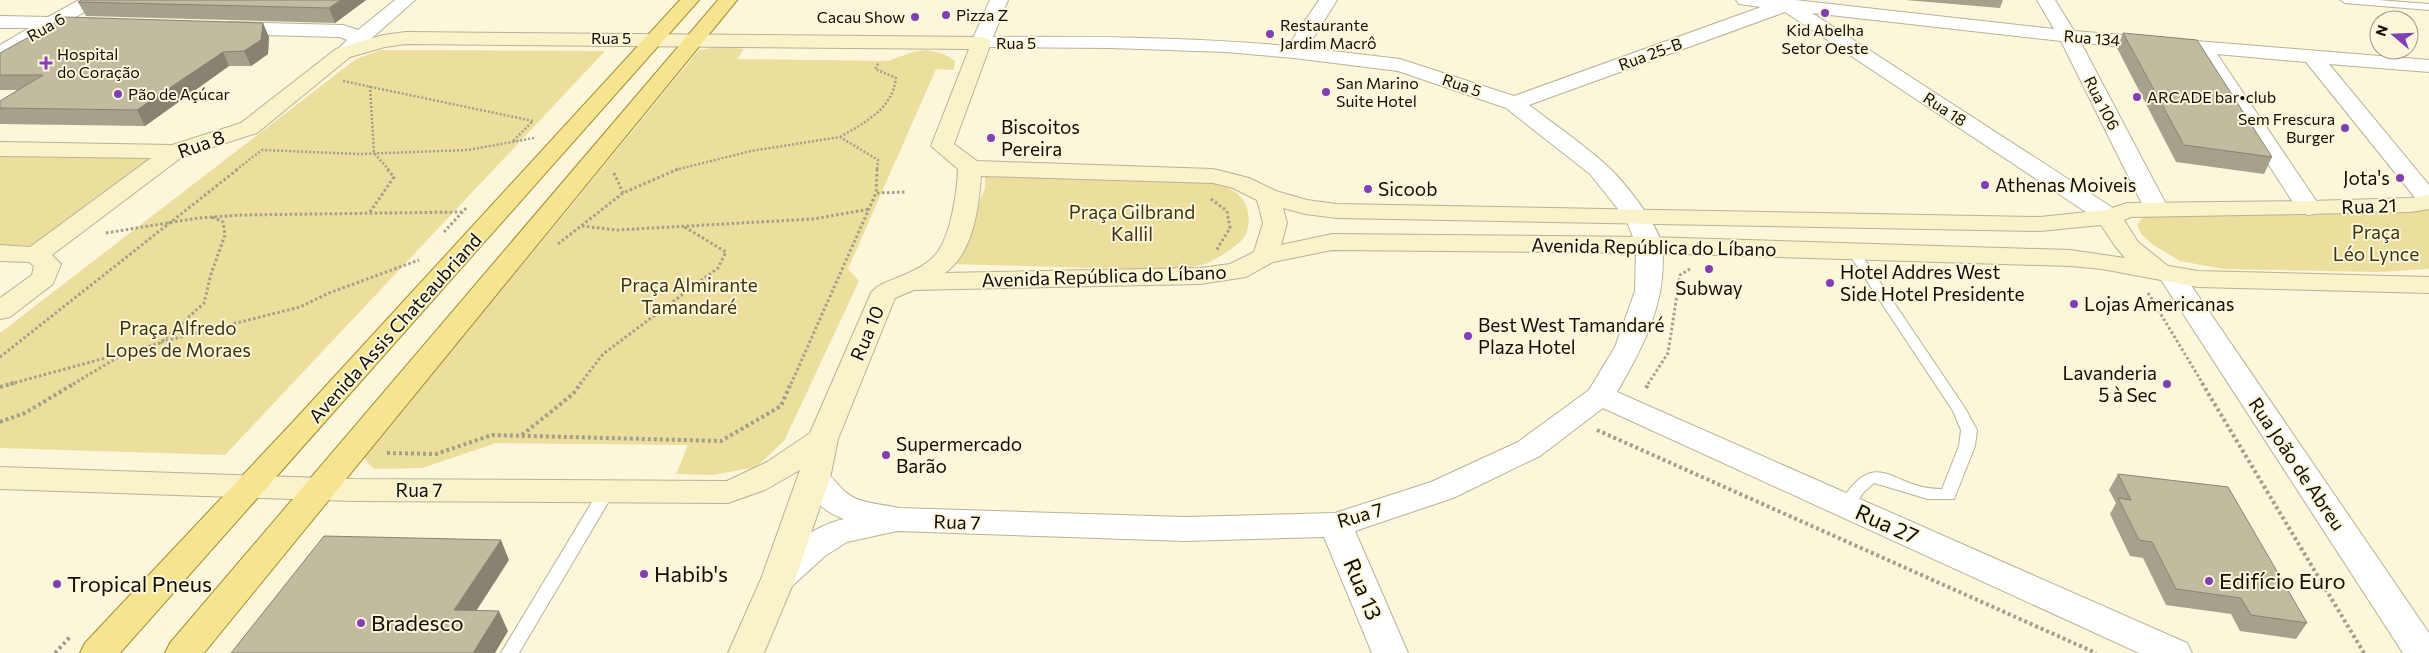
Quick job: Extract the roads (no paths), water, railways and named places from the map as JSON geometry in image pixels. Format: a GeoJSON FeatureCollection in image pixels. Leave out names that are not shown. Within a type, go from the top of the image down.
{"type":"FeatureCollection","features":[{"type":"Feature","properties":{"kind":"main road","name":"Avenida Assis Chateaubriand"},"geometry":{"type":"LineString","coordinates":[[98,653],[690,0]]}},
{"type":"Feature","properties":{"kind":"main road"},"geometry":{"type":"LineString","coordinates":[[183,653],[728,0]]}},
{"type":"Feature","properties":{"kind":"main road","name":"Rua 5"},"geometry":{"type":"LineString","coordinates":[[343,53],[383,41],[406,38],[981,43]]}},
{"type":"Feature","properties":{"kind":"main road"},"geometry":{"type":"LineString","coordinates":[[970,167],[942,146],[981,43]]}},
{"type":"Feature","properties":{"kind":"main road","name":"Rua 8"},"geometry":{"type":"LineString","coordinates":[[36,255],[174,152],[249,128],[343,53]]}},
{"type":"Feature","properties":{"kind":"main road"},"geometry":{"type":"LineString","coordinates":[[0,148],[174,152]]}},
{"type":"Feature","properties":{"kind":"main road","name":"Avenida República do Líbano"},"geometry":{"type":"LineString","coordinates":[[970,167],[989,170],[1213,176],[1241,183],[1268,196],[1305,207],[1337,211],[2040,224],[2110,217],[2128,210],[2156,208],[2309,208]]}},
{"type":"Feature","properties":{"kind":"main road","name":"Rua 10"},"geometry":{"type":"LineString","coordinates":[[746,653],[778,579],[814,478],[823,439],[884,294],[910,282],[944,262],[952,248],[970,190],[970,167]]}},
{"type":"Feature","properties":{"kind":"main road"},"geometry":{"type":"LineString","coordinates":[[1265,256],[1276,224],[1268,196]]}},
{"type":"Feature","properties":{"kind":"main road","name":"Rua 21"},"geometry":{"type":"LineString","coordinates":[[2309,208],[2411,205],[2429,201]]}},
{"type":"Feature","properties":{"kind":"main road"},"geometry":{"type":"LineString","coordinates":[[2110,217],[2126,246],[2144,261],[2171,275]]}},
{"type":"Feature","properties":{"kind":"main road","name":"Avenida República do Líbano"},"geometry":{"type":"LineString","coordinates":[[910,282],[1200,276],[1237,271],[1265,256],[1332,242],[1649,245],[2070,258],[2102,261],[2198,279],[2400,282],[2429,285]]}},
{"type":"Feature","properties":{"kind":"main road"},"geometry":{"type":"LineString","coordinates":[[0,252],[36,255],[48,264],[44,278],[0,311]]}},
{"type":"Feature","properties":{"kind":"main road","name":"Rua 7"},"geometry":{"type":"LineString","coordinates":[[0,478],[319,488],[728,492],[752,486],[774,475],[823,439]]}},
{"type":"Feature","properties":{"kind":"street","name":"Rua 6"},"geometry":{"type":"LineString","coordinates":[[0,53],[92,0]]}},
{"type":"Feature","properties":{"kind":"street","name":"Rua 8"},"geometry":{"type":"LineString","coordinates":[[343,53],[406,0]]}},
{"type":"Feature","properties":{"kind":"street"},"geometry":{"type":"LineString","coordinates":[[981,43],[999,0]]}},
{"type":"Feature","properties":{"kind":"street"},"geometry":{"type":"LineString","coordinates":[[1294,52],[1328,0]]}},
{"type":"Feature","properties":{"kind":"street","name":"Rua 134"},"geometry":{"type":"LineString","coordinates":[[1746,0],[1782,2],[2068,36],[2429,66]]}},
{"type":"Feature","properties":{"kind":"street","name":"Rua 106"},"geometry":{"type":"LineString","coordinates":[[2046,0],[2068,36],[2156,208]]}},
{"type":"Feature","properties":{"kind":"street","name":"Rua 25-B"},"geometry":{"type":"LineString","coordinates":[[1514,103],[1782,2]]}},
{"type":"Feature","properties":{"kind":"street","name":"Rua 18"},"geometry":{"type":"LineString","coordinates":[[1782,2],[2110,217]]}},
{"type":"Feature","properties":{"kind":"street"},"geometry":{"type":"LineString","coordinates":[[0,22],[113,25]]}},
{"type":"Feature","properties":{"kind":"street"},"geometry":{"type":"LineString","coordinates":[[213,28],[343,31],[360,38]]}},
{"type":"Feature","properties":{"kind":"street","name":"Rua 5"},"geometry":{"type":"LineString","coordinates":[[981,43],[1111,42],[1225,46],[1400,65],[1459,83],[1514,103],[1598,169],[1638,218]]}},
{"type":"Feature","properties":{"kind":"street"},"geometry":{"type":"LineString","coordinates":[[2203,48],[2309,208]]}},
{"type":"Feature","properties":{"kind":"street"},"geometry":{"type":"LineString","coordinates":[[2313,57],[2429,201]]}},
{"type":"Feature","properties":{"kind":"street","name":"Rua 7"},"geometry":{"type":"LineString","coordinates":[[814,478],[828,494],[846,508],[899,520],[1184,529],[1336,524],[1442,490],[1529,449],[1600,396],[1629,347],[1648,291],[1649,245],[1638,218]]}},
{"type":"Feature","properties":{"kind":"street","name":"Rua João de Abreu"},"geometry":{"type":"LineString","coordinates":[[2171,275],[2423,653]]}},
{"type":"Feature","properties":{"kind":"street","name":"Rua 27"},"geometry":{"type":"LineString","coordinates":[[1600,396],[2174,653]]}},
{"type":"Feature","properties":{"kind":"street","name":"Rua 7"},"geometry":{"type":"LineString","coordinates":[[778,579],[813,547],[838,532],[899,520]]}},
{"type":"Feature","properties":{"kind":"street","name":"Rua 13"},"geometry":{"type":"LineString","coordinates":[[1336,524],[1390,653]]}},
{"type":"Feature","properties":{"kind":"lane"},"geometry":{"type":"LineString","coordinates":[[2345,0],[2429,7]]}},
{"type":"Feature","properties":{"kind":"lane"},"geometry":{"type":"LineString","coordinates":[[1846,506],[1857,489],[1871,477],[1884,477],[1924,494],[1948,495],[1967,446],[1969,430],[1960,411],[1853,251]]}},
{"type":"Feature","properties":{"kind":"lane"},"geometry":{"type":"LineString","coordinates":[[510,653],[607,491]]}},
{"type":"Feature","properties":{"kind":"place","name":"Kid Abelha Setor Oeste"},"geometry":{"type":"Point","coordinates":[1825,13]}},
{"type":"Feature","properties":{"kind":"place","name":"Pizza Z"},"geometry":{"type":"Point","coordinates":[946,15]}},
{"type":"Feature","properties":{"kind":"place","name":"Cacau Show"},"geometry":{"type":"Point","coordinates":[915,17]}},
{"type":"Feature","properties":{"kind":"place","name":"Restaurante Jardim Macrô"},"geometry":{"type":"Point","coordinates":[1270,34]}},
{"type":"Feature","properties":{"kind":"place","name":"Hospital do Coração"},"geometry":{"type":"Point","coordinates":[46,63]}},
{"type":"Feature","properties":{"kind":"place","name":"San Marino Suite Hotel"},"geometry":{"type":"Point","coordinates":[1326,92]}},
{"type":"Feature","properties":{"kind":"place","name":"Pão de Açúcar"},"geometry":{"type":"Point","coordinates":[118,94]}},
{"type":"Feature","properties":{"kind":"place","name":"ARCADE bar•club"},"geometry":{"type":"Point","coordinates":[2137,97]}},
{"type":"Feature","properties":{"kind":"place","name":"Sem Frescura Burger"},"geometry":{"type":"Point","coordinates":[2345,128]}},
{"type":"Feature","properties":{"kind":"place","name":"Biscoitos Pereira"},"geometry":{"type":"Point","coordinates":[991,138]}},
{"type":"Feature","properties":{"kind":"place","name":"Jota's"},"geometry":{"type":"Point","coordinates":[2400,178]}},
{"type":"Feature","properties":{"kind":"place","name":"Athenas Moiveis"},"geometry":{"type":"Point","coordinates":[1985,185]}},
{"type":"Feature","properties":{"kind":"place","name":"Sicoob"},"geometry":{"type":"Point","coordinates":[1368,189]}},
{"type":"Feature","properties":{"kind":"place","name":"Subway"},"geometry":{"type":"Point","coordinates":[1709,269]}},
{"type":"Feature","properties":{"kind":"place","name":"Hotel Addres West Side Hotel Presidente"},"geometry":{"type":"Point","coordinates":[1830,283]}},
{"type":"Feature","properties":{"kind":"place","name":"Lojas Americanas"},"geometry":{"type":"Point","coordinates":[2074,304]}},
{"type":"Feature","properties":{"kind":"place","name":"Best West Tamandaré Plaza Hotel"},"geometry":{"type":"Point","coordinates":[1468,336]}},
{"type":"Feature","properties":{"kind":"place","name":"Lavanderia 5 à Sec"},"geometry":{"type":"Point","coordinates":[2167,384]}},
{"type":"Feature","properties":{"kind":"place","name":"Supermercado Barão"},"geometry":{"type":"Point","coordinates":[886,455]}},
{"type":"Feature","properties":{"kind":"place","name":"Habib's"},"geometry":{"type":"Point","coordinates":[644,574]}},
{"type":"Feature","properties":{"kind":"place","name":"Edifício Euro"},"geometry":{"type":"Point","coordinates":[2209,581]}},
{"type":"Feature","properties":{"kind":"place","name":"Tropical Pneus"},"geometry":{"type":"Point","coordinates":[57,584]}},
{"type":"Feature","properties":{"kind":"place","name":"Bradesco"},"geometry":{"type":"Point","coordinates":[361,623]}},
{"type":"Feature","properties":{"kind":"park label","name":"Praça Gilbrand Kallil"},"geometry":{"type":"Point","coordinates":[1132,223]}},
{"type":"Feature","properties":{"kind":"park label","name":"Praça Léo Lynce"},"geometry":{"type":"Point","coordinates":[2376,243]}},
{"type":"Feature","properties":{"kind":"park label","name":"Praça Almirante Tamandaré"},"geometry":{"type":"Point","coordinates":[689,296]}},
{"type":"Feature","properties":{"kind":"park label","name":"Praça Alfredo Lopes de Moraes"},"geometry":{"type":"Point","coordinates":[178,339]}}]}
